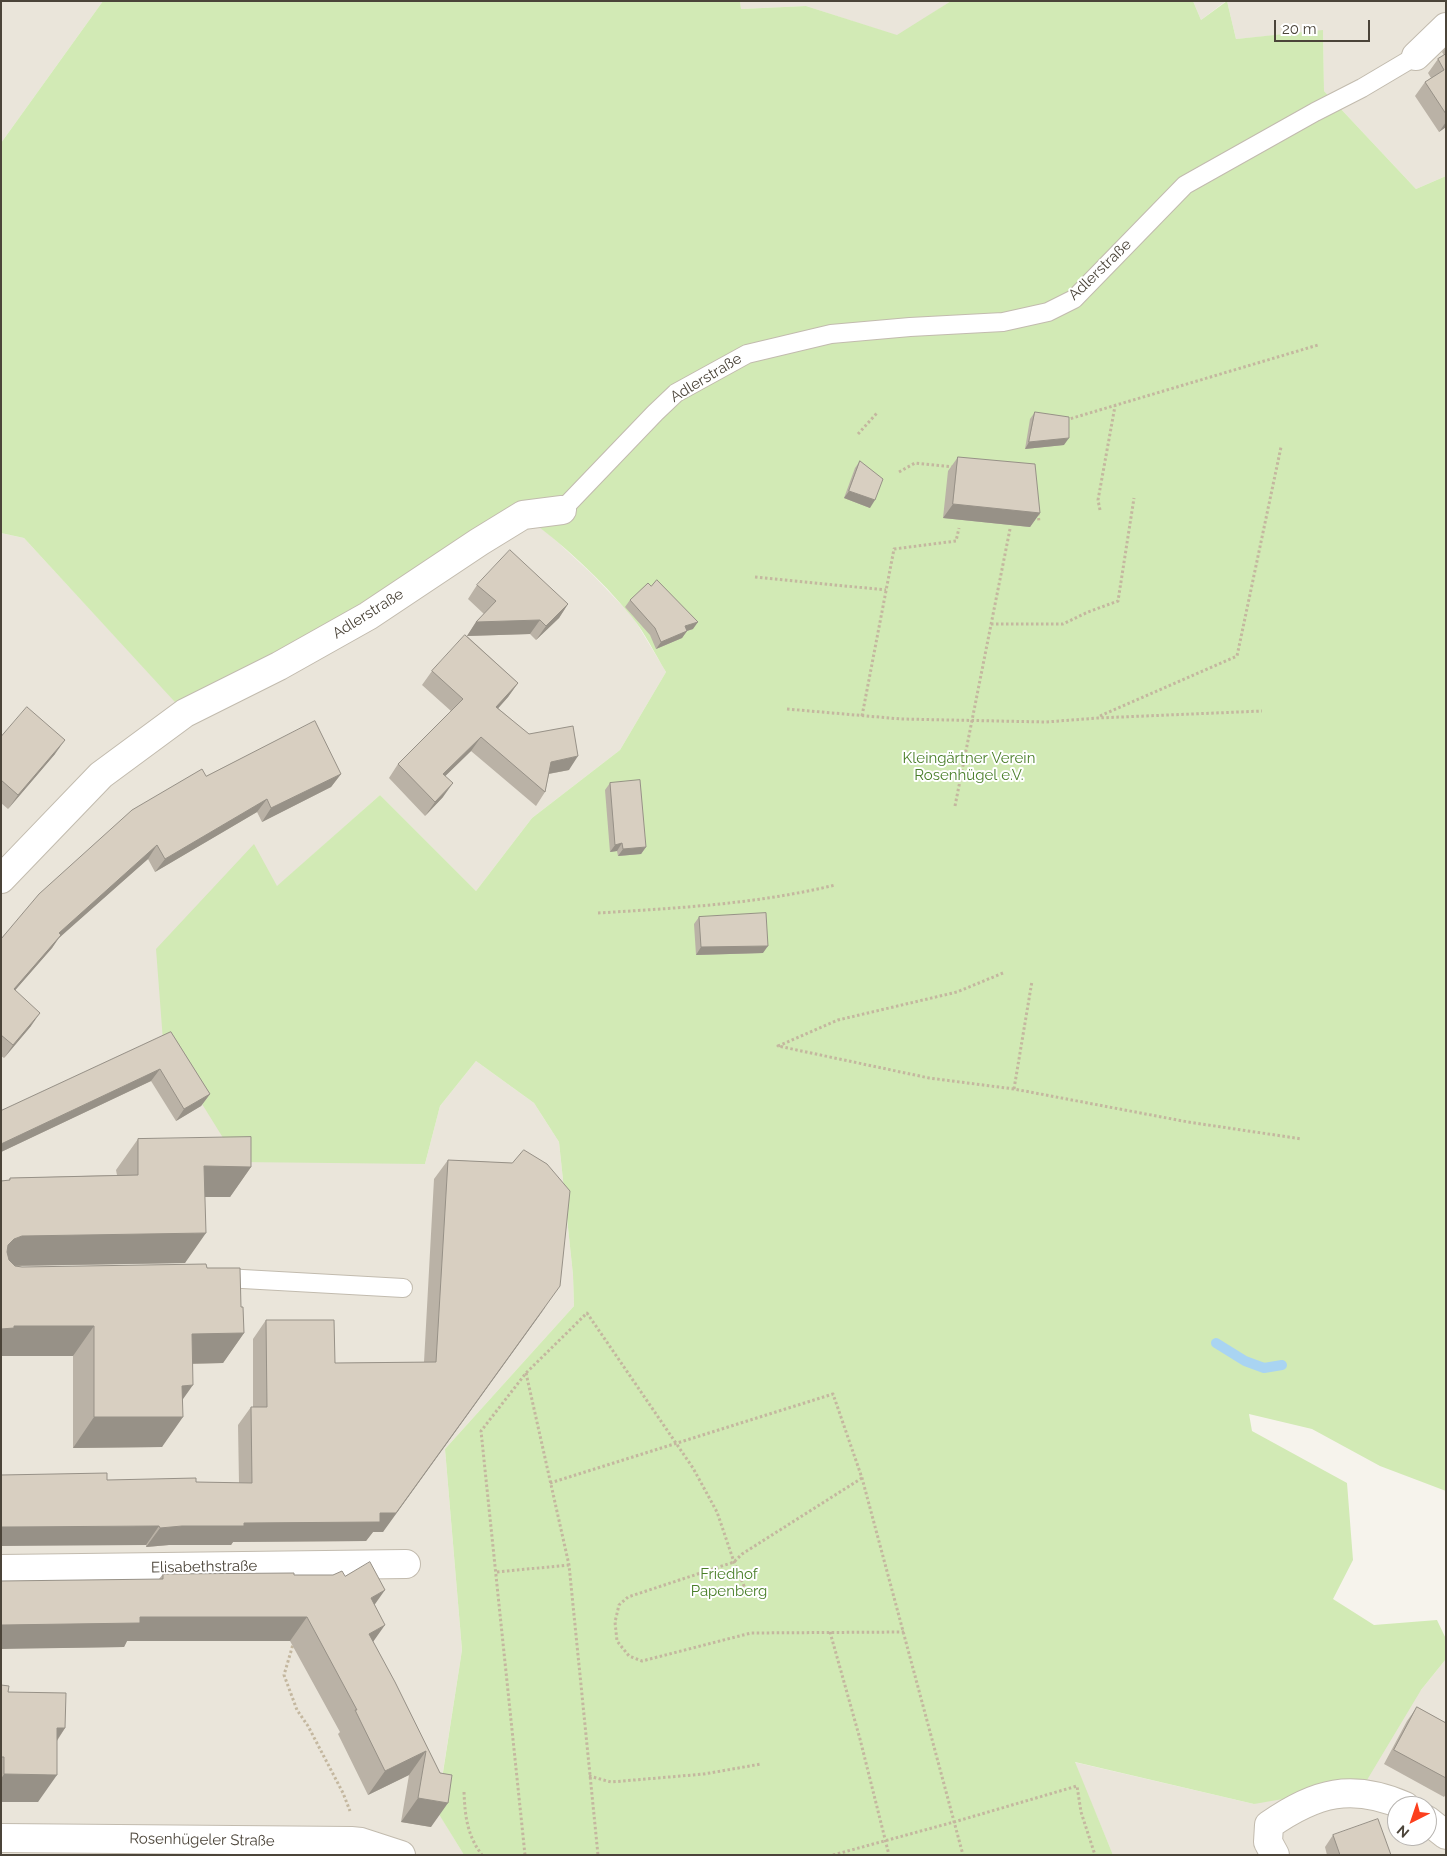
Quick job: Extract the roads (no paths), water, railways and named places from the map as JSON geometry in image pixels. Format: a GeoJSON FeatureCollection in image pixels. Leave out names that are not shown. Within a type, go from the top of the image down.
{"type":"FeatureCollection","features":[{"type":"Feature","properties":{"kind":"street","name":"Adlerstraße"},"geometry":{"type":"LineString","coordinates":[[1416,56],[1446,27]]}},
{"type":"Feature","properties":{"kind":"street","name":"Adlerstraße"},"geometry":{"type":"LineString","coordinates":[[1,879],[101,775],[186,713],[279,666],[368,616],[523,515],[562,510]]}},
{"type":"Feature","properties":{"kind":"street"},"geometry":{"type":"LineString","coordinates":[[196,1278],[225,1278]]}},
{"type":"Feature","properties":{"kind":"street","name":"Elisabethstraße"},"geometry":{"type":"LineString","coordinates":[[1,1569],[406,1564]]}},
{"type":"Feature","properties":{"kind":"street"},"geometry":{"type":"LineString","coordinates":[[1275,1855],[1268,1842],[1269,1825],[1291,1810],[1314,1799],[1339,1794],[1366,1793],[1387,1799]]}},
{"type":"Feature","properties":{"kind":"street","name":"Rosenhügeler Straße"},"geometry":{"type":"LineString","coordinates":[[1,1838],[351,1841],[361,1842],[401,1855]]}},
{"type":"Feature","properties":{"kind":"lane","name":"Adlerstraße"},"geometry":{"type":"LineString","coordinates":[[562,510],[676,393],[747,354],[831,334],[910,327],[1004,322],[1048,312],[1074,299],[1185,184],[1362,88],[1416,56]]}},
{"type":"Feature","properties":{"kind":"lane"},"geometry":{"type":"LineString","coordinates":[[225,1278],[403,1288]]}},
{"type":"Feature","properties":{"kind":"waterway"},"geometry":{"type":"LineString","coordinates":[[1216,1343],[1245,1361],[1264,1368],[1282,1365]]}},
{"type":"Feature","properties":{"kind":"park label","name":"Kleingärtner Verein Rosenhügel e.V."},"geometry":{"type":"Point","coordinates":[969,766]}},
{"type":"Feature","properties":{"kind":"park label","name":"Friedhof Papenberg"},"geometry":{"type":"Point","coordinates":[729,1582]}}]}
